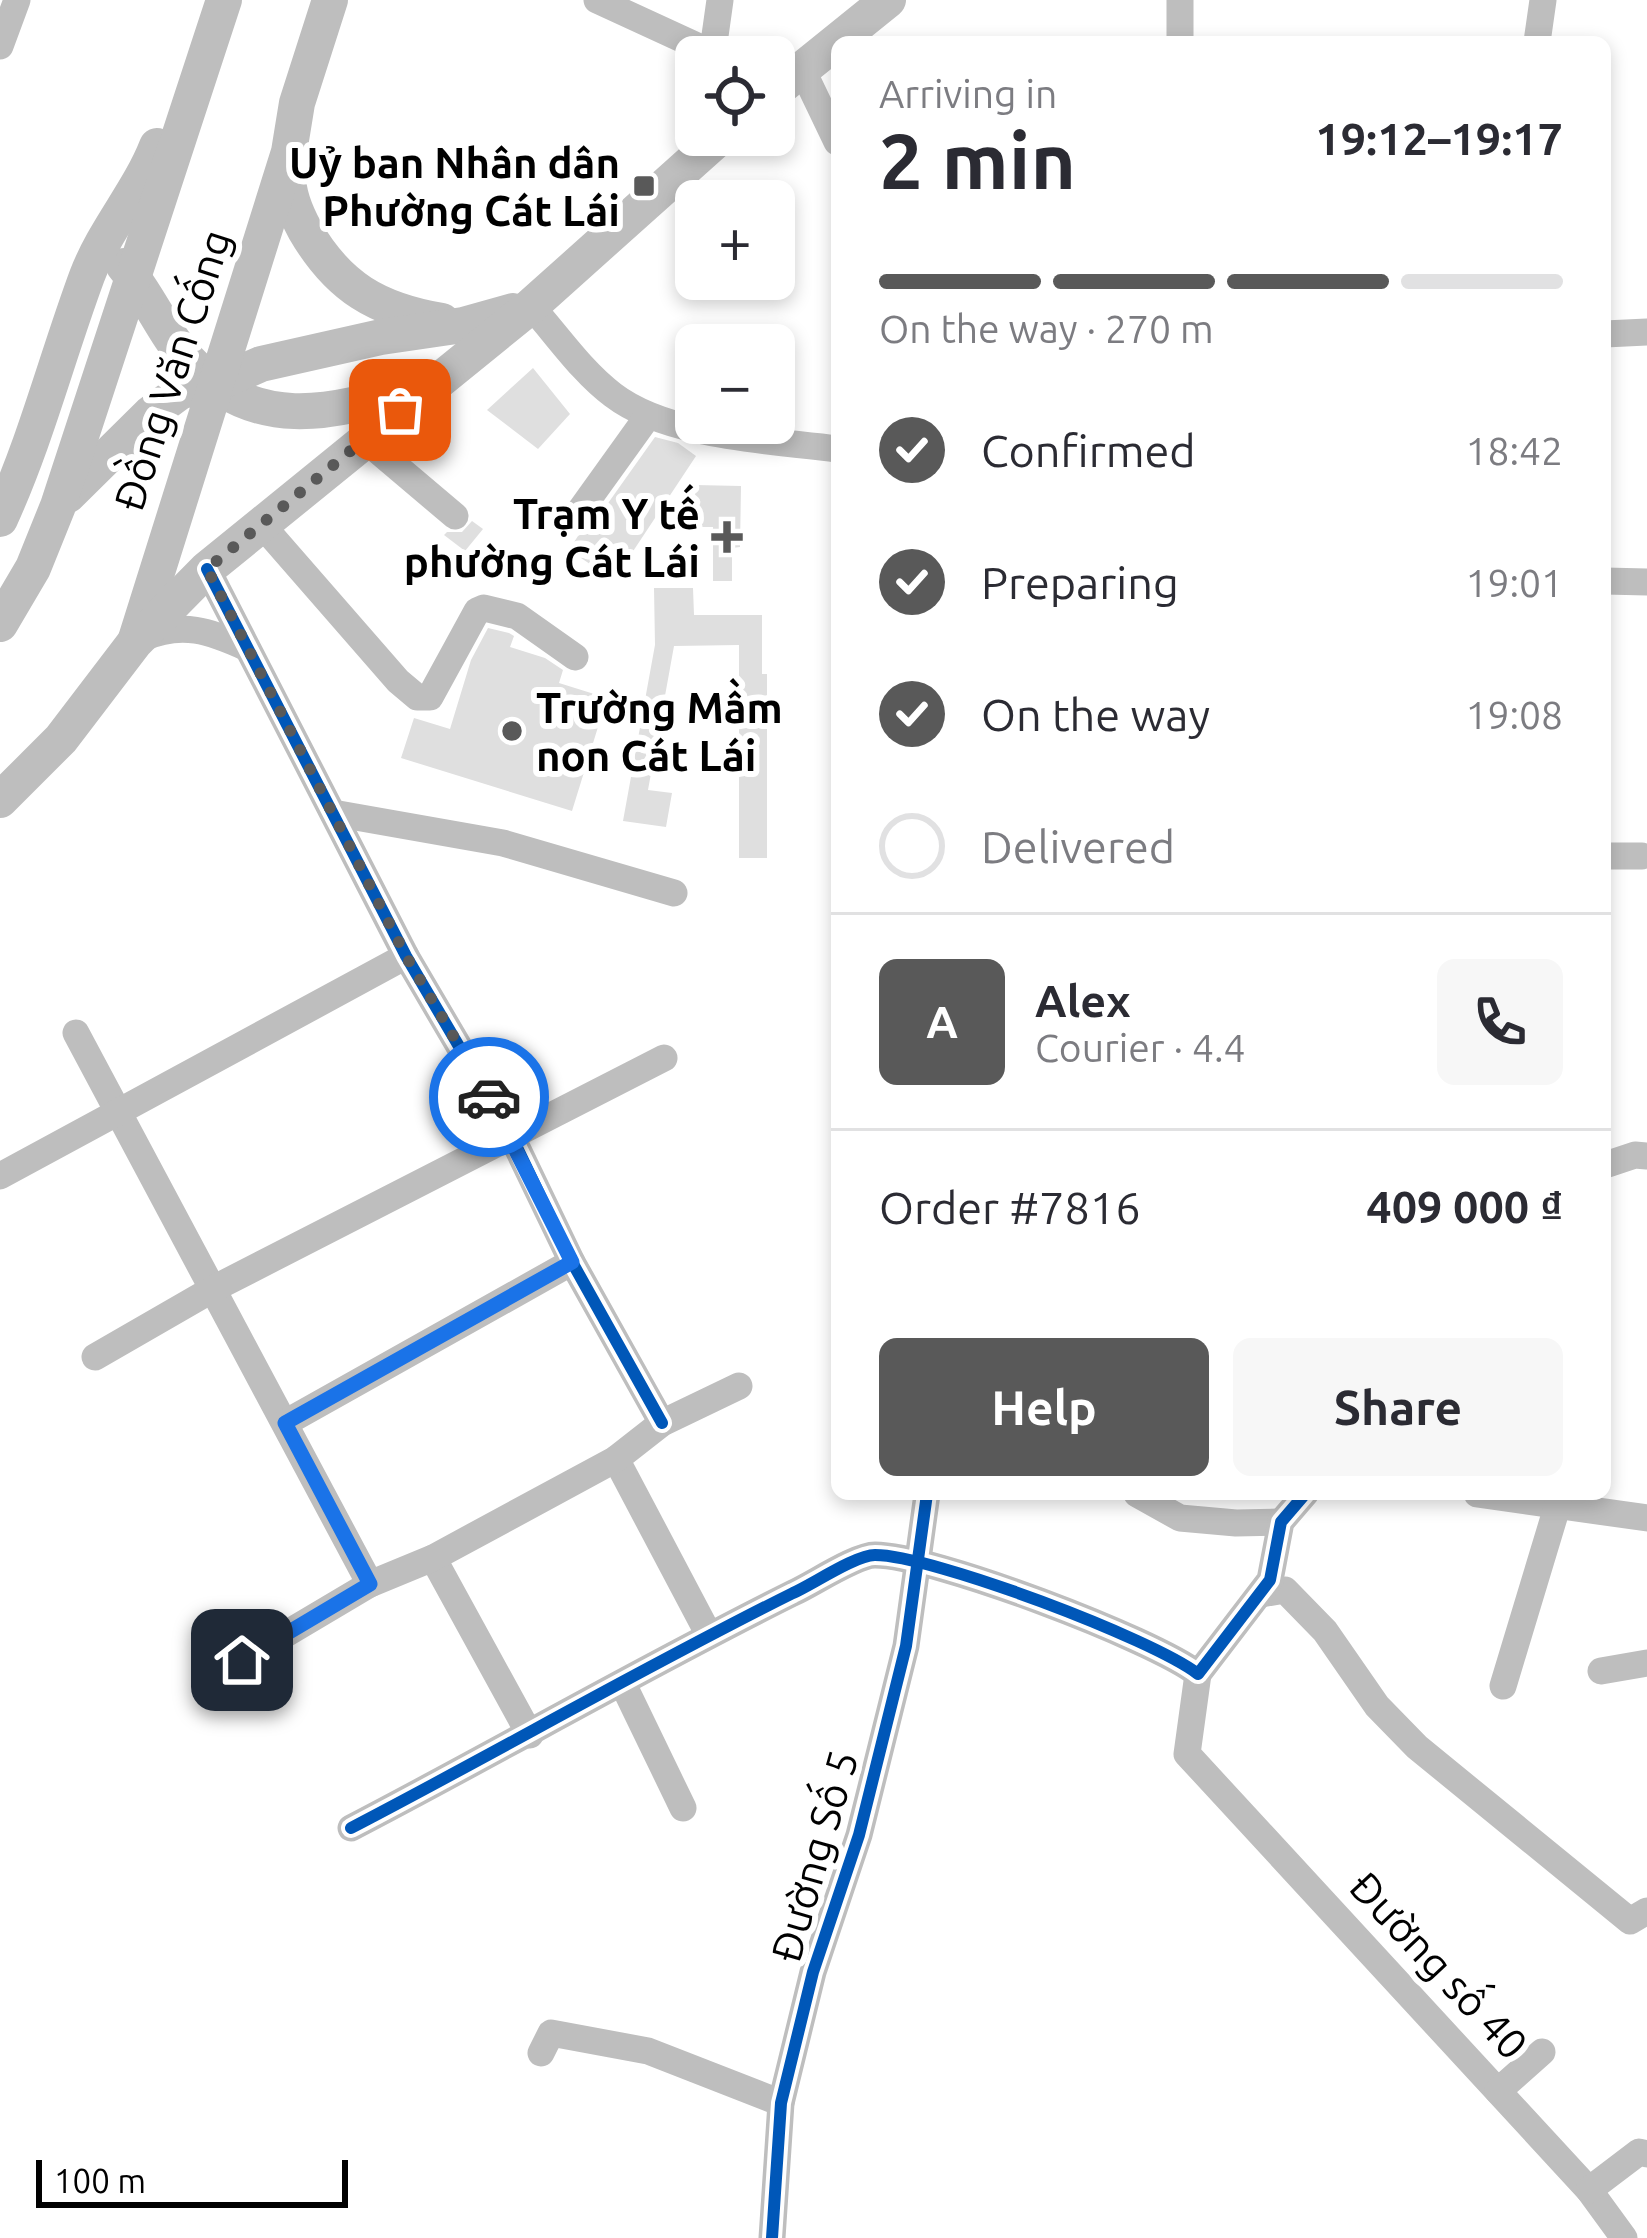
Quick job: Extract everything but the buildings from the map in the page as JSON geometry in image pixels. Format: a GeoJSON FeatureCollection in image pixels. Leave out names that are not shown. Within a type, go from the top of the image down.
{"type":"FeatureCollection","features":[{"type":"Feature","properties":{"kind":"main road","name":"Đồng Văn Cống"},"geometry":{"type":"LineString","coordinates":[[0,624],[33,568],[58,506],[151,229],[203,0]]}},
{"type":"Feature","properties":{"kind":"main road","name":"Đồng Văn Cống"},"geometry":{"type":"LineString","coordinates":[[0,519],[22,470],[88,273],[174,128],[224,0]]}},
{"type":"Feature","properties":{"kind":"main road","name":"Đồng Văn Cống"},"geometry":{"type":"LineString","coordinates":[[135,642],[292,139],[297,103],[330,0]]}},
{"type":"Feature","properties":{"kind":"main road","name":"Đồng Văn Cống"},"geometry":{"type":"LineString","coordinates":[[292,139],[311,114],[345,0]]}},
{"type":"Feature","properties":{"kind":"main road"},"geometry":{"type":"LineString","coordinates":[[844,36],[888,0]]}},
{"type":"Feature","properties":{"kind":"main road"},"geometry":{"type":"LineString","coordinates":[[795,75],[831,46]]}},
{"type":"Feature","properties":{"kind":"main road"},"geometry":{"type":"LineString","coordinates":[[292,139],[287,184],[298,218],[333,273],[389,308],[463,325]]}},
{"type":"Feature","properties":{"kind":"main road"},"geometry":{"type":"LineString","coordinates":[[0,800],[61,740],[135,642],[207,569],[531,306],[699,156]]}},
{"type":"Feature","properties":{"kind":"main road"},"geometry":{"type":"LineString","coordinates":[[134,278],[127,232],[144,179]]}},
{"type":"Feature","properties":{"kind":"main road"},"geometry":{"type":"LineString","coordinates":[[151,229],[158,311]]}},
{"type":"Feature","properties":{"kind":"main road"},"geometry":{"type":"LineString","coordinates":[[103,242],[158,311],[187,359],[215,384],[243,400],[274,411],[348,410],[435,382]]}},
{"type":"Feature","properties":{"kind":"main road"},"geometry":{"type":"LineString","coordinates":[[0,580],[27,529],[181,391],[215,384],[261,364],[381,337],[463,325],[531,306]]}},
{"type":"Feature","properties":{"kind":"main road"},"geometry":{"type":"LineString","coordinates":[[0,829],[32,794],[61,740]]}},
{"type":"Feature","properties":{"kind":"street"},"geometry":{"type":"LineString","coordinates":[[0,46],[16,0]]}},
{"type":"Feature","properties":{"kind":"street"},"geometry":{"type":"LineString","coordinates":[[597,0],[675,37]]}},
{"type":"Feature","properties":{"kind":"street"},"geometry":{"type":"LineString","coordinates":[[714,36],[720,0]]}},
{"type":"Feature","properties":{"kind":"street"},"geometry":{"type":"LineString","coordinates":[[1180,0],[1180,36]]}},
{"type":"Feature","properties":{"kind":"street"},"geometry":{"type":"LineString","coordinates":[[1538,36],[1543,0]]}},
{"type":"Feature","properties":{"kind":"street"},"geometry":{"type":"LineString","coordinates":[[795,90],[831,135]]}},
{"type":"Feature","properties":{"kind":"street"},"geometry":{"type":"LineString","coordinates":[[531,306],[611,394],[648,416],[731,435],[831,448]]}},
{"type":"Feature","properties":{"kind":"street"},"geometry":{"type":"LineString","coordinates":[[1611,334],[1647,332]]}},
{"type":"Feature","properties":{"kind":"street"},"geometry":{"type":"LineString","coordinates":[[574,519],[648,416]]}},
{"type":"Feature","properties":{"kind":"street"},"geometry":{"type":"LineString","coordinates":[[364,439],[455,516]]}},
{"type":"Feature","properties":{"kind":"street"},"geometry":{"type":"LineString","coordinates":[[262,525],[417,697],[430,697],[476,611],[484,608],[517,616],[575,658]]}},
{"type":"Feature","properties":{"kind":"street"},"geometry":{"type":"LineString","coordinates":[[207,569],[406,956],[511,1135],[572,1262],[662,1423]]}},
{"type":"Feature","properties":{"kind":"street"},"geometry":{"type":"LineString","coordinates":[[1611,581],[1647,582]]}},
{"type":"Feature","properties":{"kind":"street"},"geometry":{"type":"LineString","coordinates":[[135,642],[180,627],[213,632],[247,648]]}},
{"type":"Feature","properties":{"kind":"street"},"geometry":{"type":"LineString","coordinates":[[333,813],[503,843],[674,893]]}},
{"type":"Feature","properties":{"kind":"street"},"geometry":{"type":"LineString","coordinates":[[1611,856],[1642,856]]}},
{"type":"Feature","properties":{"kind":"street"},"geometry":{"type":"LineString","coordinates":[[0,1177],[406,956]]}},
{"type":"Feature","properties":{"kind":"street"},"geometry":{"type":"LineString","coordinates":[[76,1033],[370,1584]]}},
{"type":"Feature","properties":{"kind":"street"},"geometry":{"type":"LineString","coordinates":[[94,1357],[213,1289],[664,1058]]}},
{"type":"Feature","properties":{"kind":"street"},"geometry":{"type":"LineString","coordinates":[[1611,1164],[1647,1156]]}},
{"type":"Feature","properties":{"kind":"street"},"geometry":{"type":"LineString","coordinates":[[285,1423],[572,1262]]}},
{"type":"Feature","properties":{"kind":"street"},"geometry":{"type":"LineString","coordinates":[[242,1660],[370,1584],[433,1558],[616,1459],[662,1423],[739,1386]]}},
{"type":"Feature","properties":{"kind":"street"},"geometry":{"type":"LineString","coordinates":[[616,1459],[709,1635]]}},
{"type":"Feature","properties":{"kind":"street","name":"Đường Số 5"},"geometry":{"type":"LineString","coordinates":[[772,2238],[781,2103],[813,1972],[859,1835],[906,1646],[927,1500]]}},
{"type":"Feature","properties":{"kind":"street"},"geometry":{"type":"LineString","coordinates":[[1148,1500],[1180,1517],[1281,1522]]}},
{"type":"Feature","properties":{"kind":"street"},"geometry":{"type":"LineString","coordinates":[[351,1828],[530,1736],[709,1635],[872,1555],[920,1563],[1159,1650],[1198,1674],[1270,1580],[1281,1522],[1299,1500]]}},
{"type":"Feature","properties":{"kind":"street"},"geometry":{"type":"LineString","coordinates":[[1526,1500],[1647,1518]]}},
{"type":"Feature","properties":{"kind":"street"},"geometry":{"type":"LineString","coordinates":[[1503,1686],[1558,1504]]}},
{"type":"Feature","properties":{"kind":"street"},"geometry":{"type":"LineString","coordinates":[[433,1558],[530,1736]]}},
{"type":"Feature","properties":{"kind":"street"},"geometry":{"type":"LineString","coordinates":[[1261,1594],[1285,1590],[1324,1631],[1377,1706],[1417,1747],[1630,1921],[1647,1911]]}},
{"type":"Feature","properties":{"kind":"street"},"geometry":{"type":"LineString","coordinates":[[1601,1671],[1647,1663]]}},
{"type":"Feature","properties":{"kind":"street","name":"Đường số 40"},"geometry":{"type":"LineString","coordinates":[[1198,1674],[1187,1754],[1589,2190],[1611,2231]]}},
{"type":"Feature","properties":{"kind":"street"},"geometry":{"type":"LineString","coordinates":[[623,1684],[682,1808]]}},
{"type":"Feature","properties":{"kind":"street"},"geometry":{"type":"LineString","coordinates":[[541,2053],[551,2033],[648,2051],[781,2103]]}},
{"type":"Feature","properties":{"kind":"street"},"geometry":{"type":"LineString","coordinates":[[1498,2091],[1542,2052]]}},
{"type":"Feature","properties":{"kind":"street"},"geometry":{"type":"LineString","coordinates":[[1589,2190],[1639,2152],[1647,2154]]}},
{"type":"Feature","properties":{"kind":"cycle path"},"geometry":{"type":"LineString","coordinates":[[207,569],[406,956],[511,1135],[572,1262],[662,1423]]}},
{"type":"Feature","properties":{"kind":"cycle path"},"geometry":{"type":"LineString","coordinates":[[772,2238],[781,2103],[813,1972],[859,1835],[906,1646],[926,1500]]}},
{"type":"Feature","properties":{"kind":"cycle path"},"geometry":{"type":"LineString","coordinates":[[351,1828],[867,1556],[943,1569],[1041,1601],[1137,1641],[1198,1674],[1270,1580],[1281,1522],[1300,1500]]}},
{"type":"Feature","properties":{"kind":"way so far"},"geometry":{"type":"LineString","coordinates":[[400,410],[207,569],[406,956],[489,1097]]}},
{"type":"Feature","properties":{"kind":"place","name":"Uỷ ban Nhân dân Phường Cát Lái"},"geometry":{"type":"Point","coordinates":[644,186]}},
{"type":"Feature","properties":{"kind":"place","name":"Trạm Y tế phường Cát Lái"},"geometry":{"type":"Point","coordinates":[727,537]}},
{"type":"Feature","properties":{"kind":"place","name":"Trường Mầm non Cát Lái"},"geometry":{"type":"Point","coordinates":[512,731]}},
{"type":"Feature","properties":{"kind":"route"},"geometry":{"type":"LineString","coordinates":[[242,1660],[370,1584],[285,1423],[572,1262],[489,1097]]}}]}
